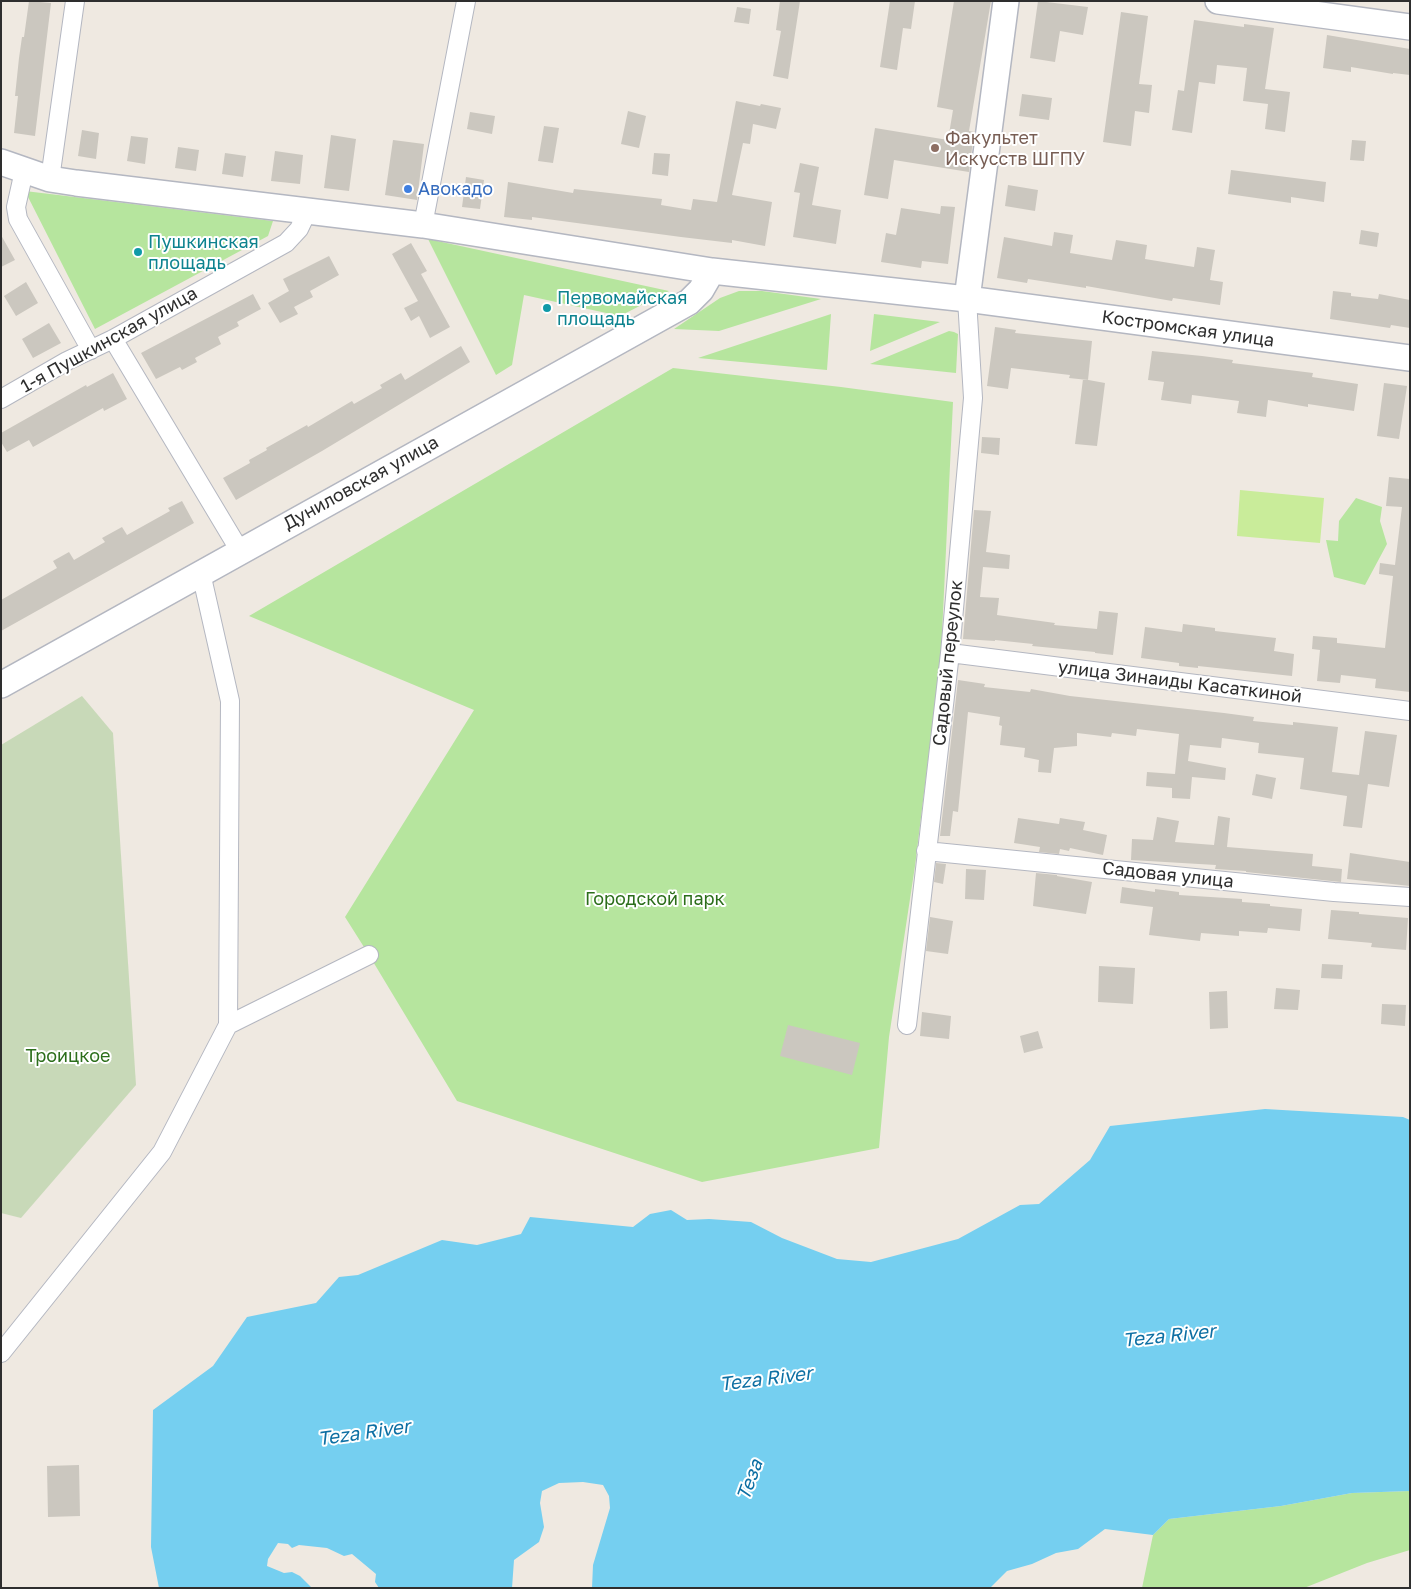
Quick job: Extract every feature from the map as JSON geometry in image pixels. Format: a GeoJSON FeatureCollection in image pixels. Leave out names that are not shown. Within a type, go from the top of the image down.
{"type":"FeatureCollection","features":[{"type":"Feature","properties":{"kind":"main road"},"geometry":{"type":"LineString","coordinates":[[13,167],[50,179],[424,225],[712,271],[967,299],[1006,1]]}},
{"type":"Feature","properties":{"kind":"main road"},"geometry":{"type":"LineString","coordinates":[[1218,1],[1410,27]]}},
{"type":"Feature","properties":{"kind":"main road","name":"Дуниловская улица"},"geometry":{"type":"LineString","coordinates":[[1,686],[689,302],[701,290],[712,271]]}},
{"type":"Feature","properties":{"kind":"main road","name":"Костромская улица"},"geometry":{"type":"LineString","coordinates":[[967,299],[1410,358]]}},
{"type":"Feature","properties":{"kind":"street"},"geometry":{"type":"LineString","coordinates":[[50,179],[75,1]]}},
{"type":"Feature","properties":{"kind":"street"},"geometry":{"type":"LineString","coordinates":[[424,225],[466,1]]}},
{"type":"Feature","properties":{"kind":"street"},"geometry":{"type":"LineString","coordinates":[[13,167],[18,219],[92,350]]}},
{"type":"Feature","properties":{"kind":"street","name":"1-я Пушкинская улица"},"geometry":{"type":"LineString","coordinates":[[1,399],[67,361],[113,339],[286,243],[299,229],[308,210]]}},
{"type":"Feature","properties":{"kind":"street","name":"Садовый переулок"},"geometry":{"type":"LineString","coordinates":[[907,1026],[950,653],[973,398],[967,299]]}},
{"type":"Feature","properties":{"kind":"street"},"geometry":{"type":"LineString","coordinates":[[113,339],[240,551]]}},
{"type":"Feature","properties":{"kind":"street"},"geometry":{"type":"LineString","coordinates":[[1,1353],[162,1152],[228,1025],[230,702],[201,573]]}},
{"type":"Feature","properties":{"kind":"street","name":"улица Зинаиды Касаткиной"},"geometry":{"type":"LineString","coordinates":[[950,653],[1410,711]]}},
{"type":"Feature","properties":{"kind":"street","name":"Садовая улица"},"geometry":{"type":"LineString","coordinates":[[926,851],[1334,892],[1410,897]]}},
{"type":"Feature","properties":{"kind":"street"},"geometry":{"type":"LineString","coordinates":[[228,1025],[369,955]]}},
{"type":"Feature","properties":{"kind":"green space"},"geometry":{"type":"Polygon","coordinates":[[[25,191],[273,221],[268,236],[95,329],[25,191]]]}},
{"type":"Feature","properties":{"kind":"green space"},"geometry":{"type":"Polygon","coordinates":[[[428,239],[669,291],[620,316],[524,295],[512,365],[496,375],[428,239]]]}},
{"type":"Feature","properties":{"kind":"green space"},"geometry":{"type":"Polygon","coordinates":[[[739,291],[762,291],[821,299],[719,331],[674,329],[720,298],[739,291]]]}},
{"type":"Feature","properties":{"kind":"green space"},"geometry":{"type":"Polygon","coordinates":[[[831,314],[827,370],[698,358],[831,314]]]}},
{"type":"Feature","properties":{"kind":"green space"},"geometry":{"type":"Polygon","coordinates":[[[874,314],[940,322],[870,351],[874,314]]]}},
{"type":"Feature","properties":{"kind":"green space"},"geometry":{"type":"Polygon","coordinates":[[[949,331],[958,334],[956,373],[870,364],[949,331]]]}},
{"type":"Feature","properties":{"kind":"green space","name":"Городской парк"},"geometry":{"type":"Polygon","coordinates":[[[673,368],[953,402],[941,655],[915,866],[889,1037],[879,1148],[702,1182],[457,1101],[345,917],[474,710],[249,616],[673,368]]]}},
{"type":"Feature","properties":{"kind":"green space"},"geometry":{"type":"Polygon","coordinates":[[[1240,490],[1324,498],[1320,543],[1237,536],[1240,490]]]}},
{"type":"Feature","properties":{"kind":"green space"},"geometry":{"type":"Polygon","coordinates":[[[1356,498],[1382,507],[1380,521],[1387,544],[1365,585],[1334,577],[1326,540],[1338,541],[1339,521],[1356,498]]]}},
{"type":"Feature","properties":{"kind":"green space","name":"Троицкое"},"geometry":{"type":"Polygon","coordinates":[[[82,696],[113,733],[136,1085],[21,1218],[1,1213],[1,745],[82,696]]]}},
{"type":"Feature","properties":{"kind":"green space"},"geometry":{"type":"Polygon","coordinates":[[[1410,1491],[1410,1550],[1367,1563],[1304,1588],[1142,1588],[1153,1535],[1169,1519],[1281,1506],[1352,1493],[1410,1491]]]}},
{"type":"Feature","properties":{"kind":"water"},"geometry":{"type":"Polygon","coordinates":[[[1265,1109],[1403,1117],[1410,1120],[1410,1491],[1352,1493],[1281,1506],[1169,1519],[1153,1535],[1105,1529],[1078,1549],[1056,1553],[1032,1564],[1007,1571],[990,1588],[592,1588],[593,1565],[610,1508],[609,1496],[603,1485],[583,1482],[559,1483],[542,1491],[540,1503],[544,1527],[539,1542],[514,1560],[512,1588],[379,1588],[375,1582],[376,1574],[352,1554],[344,1556],[327,1548],[299,1545],[292,1548],[288,1544],[278,1543],[268,1559],[267,1566],[284,1573],[292,1572],[300,1576],[312,1588],[159,1588],[151,1547],[153,1410],[213,1366],[247,1317],[316,1303],[339,1277],[358,1275],[442,1240],[477,1245],[521,1234],[530,1217],[633,1227],[650,1214],[671,1210],[687,1220],[709,1219],[751,1222],[782,1238],[837,1259],[871,1262],[958,1239],[1020,1205],[1039,1204],[1090,1160],[1110,1126],[1265,1109]]]}},
{"type":"Feature","properties":{"kind":"building"},"geometry":{"type":"Polygon","coordinates":[[[29,1],[51,3],[35,136],[14,133],[18,96],[15,96],[19,58],[29,1]]]}},
{"type":"Feature","properties":{"kind":"building"},"geometry":{"type":"Polygon","coordinates":[[[780,1],[800,1],[788,79],[773,76],[781,31],[776,30],[780,1]]]}},
{"type":"Feature","properties":{"kind":"building"},"geometry":{"type":"Polygon","coordinates":[[[890,1],[915,1],[911,29],[903,28],[897,70],[880,67],[890,1]]]}},
{"type":"Feature","properties":{"kind":"building"},"geometry":{"type":"Polygon","coordinates":[[[954,1],[991,1],[969,131],[974,132],[969,172],[894,160],[888,199],[864,195],[875,128],[948,140],[953,110],[937,107],[954,1]]]}},
{"type":"Feature","properties":{"kind":"building"},"geometry":{"type":"Polygon","coordinates":[[[1038,1],[1088,7],[1083,35],[1060,31],[1055,62],[1030,58],[1038,1]]]}},
{"type":"Feature","properties":{"kind":"building"},"geometry":{"type":"Polygon","coordinates":[[[737,7],[751,9],[749,24],[734,22],[737,7]]]}},
{"type":"Feature","properties":{"kind":"building"},"geometry":{"type":"Polygon","coordinates":[[[1121,12],[1148,16],[1139,84],[1152,85],[1149,113],[1135,111],[1131,146],[1103,142],[1121,12]]]}},
{"type":"Feature","properties":{"kind":"building"},"geometry":{"type":"Polygon","coordinates":[[[1194,20],[1244,27],[1244,24],[1274,28],[1265,89],[1290,92],[1285,132],[1265,129],[1268,104],[1243,101],[1247,68],[1217,65],[1215,84],[1199,82],[1192,133],[1172,130],[1178,90],[1184,91],[1194,20]]]}},
{"type":"Feature","properties":{"kind":"building"},"geometry":{"type":"Polygon","coordinates":[[[1327,35],[1410,49],[1410,75],[1351,67],[1351,72],[1323,68],[1327,35]]]}},
{"type":"Feature","properties":{"kind":"building"},"geometry":{"type":"Polygon","coordinates":[[[1022,94],[1052,98],[1049,120],[1019,116],[1022,94]]]}},
{"type":"Feature","properties":{"kind":"building"},"geometry":{"type":"Polygon","coordinates":[[[736,101],[781,108],[776,129],[753,124],[750,144],[743,143],[732,195],[772,202],[765,246],[732,240],[732,243],[532,217],[532,220],[504,217],[508,182],[573,193],[574,189],[662,199],[661,205],[691,210],[693,199],[717,202],[736,101]]]}},
{"type":"Feature","properties":{"kind":"building"},"geometry":{"type":"Polygon","coordinates":[[[628,111],[646,116],[639,148],[621,144],[628,111]]]}},
{"type":"Feature","properties":{"kind":"building"},"geometry":{"type":"Polygon","coordinates":[[[470,112],[495,116],[492,134],[467,129],[470,112]]]}},
{"type":"Feature","properties":{"kind":"building"},"geometry":{"type":"Polygon","coordinates":[[[544,126],[559,128],[553,163],[538,161],[544,126]]]}},
{"type":"Feature","properties":{"kind":"building"},"geometry":{"type":"Polygon","coordinates":[[[82,130],[99,133],[96,159],[78,156],[82,130]]]}},
{"type":"Feature","properties":{"kind":"building"},"geometry":{"type":"Polygon","coordinates":[[[331,135],[356,139],[349,191],[324,188],[331,135]]]}},
{"type":"Feature","properties":{"kind":"building"},"geometry":{"type":"Polygon","coordinates":[[[131,136],[148,138],[145,164],[127,161],[131,136]]]}},
{"type":"Feature","properties":{"kind":"building"},"geometry":{"type":"Polygon","coordinates":[[[393,140],[424,144],[417,200],[385,195],[393,140]]]}},
{"type":"Feature","properties":{"kind":"building"},"geometry":{"type":"Polygon","coordinates":[[[1352,140],[1366,141],[1364,161],[1350,160],[1352,140]]]}},
{"type":"Feature","properties":{"kind":"building"},"geometry":{"type":"Polygon","coordinates":[[[178,147],[199,150],[196,171],[175,168],[178,147]]]}},
{"type":"Feature","properties":{"kind":"building"},"geometry":{"type":"Polygon","coordinates":[[[275,151],[303,155],[300,184],[271,181],[275,151]]]}},
{"type":"Feature","properties":{"kind":"building"},"geometry":{"type":"Polygon","coordinates":[[[225,153],[246,156],[243,177],[222,174],[225,153]]]}},
{"type":"Feature","properties":{"kind":"building"},"geometry":{"type":"Polygon","coordinates":[[[654,153],[670,154],[668,176],[652,174],[654,153]]]}},
{"type":"Feature","properties":{"kind":"building"},"geometry":{"type":"Polygon","coordinates":[[[800,163],[819,167],[812,205],[841,210],[836,244],[793,237],[800,193],[794,192],[800,163]]]}},
{"type":"Feature","properties":{"kind":"building"},"geometry":{"type":"Polygon","coordinates":[[[1231,170],[1326,182],[1324,202],[1291,197],[1291,203],[1228,194],[1231,170]]]}},
{"type":"Feature","properties":{"kind":"building"},"geometry":{"type":"Polygon","coordinates":[[[466,177],[484,180],[480,209],[462,207],[466,177]]]}},
{"type":"Feature","properties":{"kind":"building"},"geometry":{"type":"Polygon","coordinates":[[[1008,185],[1038,190],[1035,211],[1005,206],[1008,185]]]}},
{"type":"Feature","properties":{"kind":"building"},"geometry":{"type":"Polygon","coordinates":[[[941,206],[955,207],[948,264],[922,261],[921,268],[881,262],[886,233],[896,235],[901,208],[940,214],[941,206]]]}},
{"type":"Feature","properties":{"kind":"building"},"geometry":{"type":"Polygon","coordinates":[[[1361,230],[1379,233],[1377,247],[1359,244],[1361,230]]]}},
{"type":"Feature","properties":{"kind":"building"},"geometry":{"type":"Polygon","coordinates":[[[1054,232],[1073,235],[1070,253],[1112,260],[1116,240],[1147,245],[1145,259],[1194,267],[1197,247],[1215,250],[1210,280],[1223,282],[1220,305],[1173,298],[1172,301],[1086,286],[1086,288],[1028,279],[1027,283],[997,278],[1004,237],[1052,246],[1054,232]]]}},
{"type":"Feature","properties":{"kind":"building"},"geometry":{"type":"Polygon","coordinates":[[[1,235],[15,260],[1,267],[1,235]]]}},
{"type":"Feature","properties":{"kind":"building"},"geometry":{"type":"Polygon","coordinates":[[[411,243],[427,271],[421,274],[450,327],[430,338],[419,316],[411,321],[404,308],[418,301],[392,254],[411,243]]]}},
{"type":"Feature","properties":{"kind":"building"},"geometry":{"type":"Polygon","coordinates":[[[329,256],[339,275],[310,291],[313,297],[294,307],[298,314],[280,323],[268,303],[289,291],[283,279],[329,256]]]}},
{"type":"Feature","properties":{"kind":"building"},"geometry":{"type":"Polygon","coordinates":[[[26,282],[38,303],[16,316],[4,296],[26,282]]]}},
{"type":"Feature","properties":{"kind":"building"},"geometry":{"type":"Polygon","coordinates":[[[1333,291],[1351,293],[1351,296],[1378,299],[1379,294],[1410,300],[1410,328],[1391,325],[1390,328],[1330,319],[1333,291]]]}},
{"type":"Feature","properties":{"kind":"building"},"geometry":{"type":"Polygon","coordinates":[[[253,294],[261,309],[237,322],[239,326],[218,337],[221,344],[195,358],[197,362],[182,370],[180,367],[156,379],[141,353],[253,294]]]}},
{"type":"Feature","properties":{"kind":"building"},"geometry":{"type":"Polygon","coordinates":[[[49,323],[61,343],[33,358],[22,339],[49,323]]]}},
{"type":"Feature","properties":{"kind":"building"},"geometry":{"type":"Polygon","coordinates":[[[995,327],[1016,330],[1015,333],[1092,341],[1088,380],[1069,378],[1070,375],[1011,368],[1008,389],[987,386],[995,327]]]}},
{"type":"Feature","properties":{"kind":"building"},"geometry":{"type":"Polygon","coordinates":[[[461,346],[470,362],[236,500],[223,478],[250,463],[249,460],[267,450],[266,448],[307,425],[308,427],[352,401],[354,404],[382,388],[380,385],[401,373],[405,380],[461,346]]]}},
{"type":"Feature","properties":{"kind":"building"},"geometry":{"type":"Polygon","coordinates":[[[1152,351],[1233,360],[1232,363],[1313,373],[1312,377],[1358,384],[1354,411],[1308,404],[1308,407],[1268,400],[1266,417],[1237,413],[1239,401],[1192,395],[1191,404],[1161,400],[1164,382],[1148,380],[1152,351]]]}},
{"type":"Feature","properties":{"kind":"building"},"geometry":{"type":"Polygon","coordinates":[[[113,373],[127,399],[104,411],[103,408],[33,447],[29,440],[7,452],[1,442],[1,433],[86,385],[87,387],[113,373]]]}},
{"type":"Feature","properties":{"kind":"building"},"geometry":{"type":"Polygon","coordinates":[[[1083,379],[1105,383],[1097,446],[1075,444],[1083,379]]]}},
{"type":"Feature","properties":{"kind":"building"},"geometry":{"type":"Polygon","coordinates":[[[1384,383],[1407,386],[1399,439],[1377,436],[1384,383]]]}},
{"type":"Feature","properties":{"kind":"building"},"geometry":{"type":"Polygon","coordinates":[[[982,437],[1000,438],[999,455],[981,453],[982,437]]]}},
{"type":"Feature","properties":{"kind":"building"},"geometry":{"type":"Polygon","coordinates":[[[1389,477],[1410,479],[1410,692],[1375,688],[1376,679],[1341,675],[1340,683],[1317,681],[1320,650],[1312,649],[1313,636],[1337,638],[1337,643],[1385,648],[1393,576],[1379,574],[1380,563],[1395,565],[1402,507],[1386,506],[1389,477]]]}},
{"type":"Feature","properties":{"kind":"building"},"geometry":{"type":"Polygon","coordinates":[[[182,501],[194,523],[1,631],[1,600],[57,568],[53,561],[69,552],[74,560],[105,542],[102,538],[122,527],[127,535],[170,511],[168,508],[182,501]]]}},
{"type":"Feature","properties":{"kind":"building"},"geometry":{"type":"Polygon","coordinates":[[[974,510],[991,511],[986,552],[1010,555],[1009,569],[983,567],[980,597],[999,598],[997,615],[1055,623],[1054,625],[1097,629],[1099,611],[1118,613],[1113,655],[1032,646],[1033,644],[963,639],[974,510]]]}},
{"type":"Feature","properties":{"kind":"building"},"geometry":{"type":"Polygon","coordinates":[[[1183,624],[1215,628],[1215,631],[1276,638],[1274,651],[1294,654],[1292,676],[1198,666],[1198,668],[1179,666],[1179,663],[1141,658],[1145,627],[1182,632],[1183,624]]]}},
{"type":"Feature","properties":{"kind":"building"},"geometry":{"type":"Polygon","coordinates":[[[958,680],[985,684],[984,687],[1030,692],[1031,689],[1070,696],[1254,717],[1253,721],[1293,725],[1293,722],[1338,727],[1332,772],[1359,775],[1365,731],[1397,735],[1389,787],[1368,784],[1362,828],[1343,826],[1347,796],[1300,789],[1304,758],[1258,753],[1259,743],[1222,738],[1221,748],[1190,745],[1188,761],[1226,768],[1225,780],[1192,777],[1190,799],[1172,798],[1172,788],[1146,786],[1147,772],[1175,774],[1179,734],[1137,729],[1136,736],[1112,733],[1111,737],[1077,733],[1077,746],[1054,748],[1051,773],[1038,772],[1039,760],[1024,757],[1025,748],[1000,745],[1002,726],[999,725],[1000,717],[968,712],[958,812],[953,811],[950,836],[940,836],[958,680]]]}},
{"type":"Feature","properties":{"kind":"building"},"geometry":{"type":"Polygon","coordinates":[[[1256,774],[1276,778],[1272,799],[1252,795],[1256,774]]]}},
{"type":"Feature","properties":{"kind":"building"},"geometry":{"type":"Polygon","coordinates":[[[1218,816],[1230,818],[1227,847],[1313,854],[1312,866],[1342,869],[1341,882],[1215,869],[1216,865],[1131,860],[1132,839],[1153,840],[1157,817],[1179,821],[1175,842],[1214,845],[1218,816]]]}},
{"type":"Feature","properties":{"kind":"building"},"geometry":{"type":"Polygon","coordinates":[[[1018,818],[1059,824],[1060,818],[1085,822],[1083,830],[1107,835],[1103,855],[1070,848],[1069,851],[1060,849],[1059,854],[1039,852],[1040,847],[1014,843],[1018,818]]]}},
{"type":"Feature","properties":{"kind":"building"},"geometry":{"type":"Polygon","coordinates":[[[1350,853],[1410,862],[1410,886],[1347,879],[1350,853]]]}},
{"type":"Feature","properties":{"kind":"building"},"geometry":{"type":"Polygon","coordinates":[[[936,863],[946,864],[943,884],[934,882],[936,863]]]}},
{"type":"Feature","properties":{"kind":"building"},"geometry":{"type":"Polygon","coordinates":[[[966,869],[986,870],[984,900],[965,899],[966,869]]]}},
{"type":"Feature","properties":{"kind":"building"},"geometry":{"type":"Polygon","coordinates":[[[1036,873],[1092,882],[1086,914],[1033,906],[1036,873]]]}},
{"type":"Feature","properties":{"kind":"building"},"geometry":{"type":"Polygon","coordinates":[[[1122,887],[1155,892],[1155,889],[1179,892],[1179,895],[1242,899],[1242,902],[1302,909],[1300,931],[1268,928],[1267,933],[1239,931],[1239,936],[1201,933],[1200,941],[1149,935],[1153,907],[1120,903],[1122,887]]]}},
{"type":"Feature","properties":{"kind":"building"},"geometry":{"type":"Polygon","coordinates":[[[1331,910],[1408,918],[1406,950],[1371,947],[1372,943],[1328,939],[1331,910]]]}},
{"type":"Feature","properties":{"kind":"building"},"geometry":{"type":"Polygon","coordinates":[[[930,917],[953,921],[948,954],[926,951],[930,917]]]}},
{"type":"Feature","properties":{"kind":"building"},"geometry":{"type":"Polygon","coordinates":[[[1322,964],[1343,965],[1342,979],[1321,978],[1322,964]]]}},
{"type":"Feature","properties":{"kind":"building"},"geometry":{"type":"Polygon","coordinates":[[[1099,966],[1135,968],[1133,1004],[1098,1002],[1099,966]]]}},
{"type":"Feature","properties":{"kind":"building"},"geometry":{"type":"Polygon","coordinates":[[[1276,988],[1300,990],[1298,1010],[1274,1009],[1276,988]]]}},
{"type":"Feature","properties":{"kind":"building"},"geometry":{"type":"Polygon","coordinates":[[[1227,991],[1228,1028],[1210,1029],[1209,992],[1227,991]]]}},
{"type":"Feature","properties":{"kind":"building"},"geometry":{"type":"Polygon","coordinates":[[[1382,1004],[1406,1005],[1405,1026],[1381,1024],[1382,1004]]]}},
{"type":"Feature","properties":{"kind":"building"},"geometry":{"type":"Polygon","coordinates":[[[922,1012],[951,1016],[949,1039],[920,1036],[922,1012]]]}},
{"type":"Feature","properties":{"kind":"building"},"geometry":{"type":"Polygon","coordinates":[[[788,1025],[860,1043],[852,1075],[780,1056],[788,1025]]]}},
{"type":"Feature","properties":{"kind":"building"},"geometry":{"type":"Polygon","coordinates":[[[1038,1031],[1043,1048],[1024,1053],[1020,1036],[1038,1031]]]}},
{"type":"Feature","properties":{"kind":"building"},"geometry":{"type":"Polygon","coordinates":[[[79,1465],[80,1516],[48,1517],[47,1466],[79,1465]]]}},
{"type":"Feature","properties":{"kind":"place","name":"Факультет Искусств ШГПУ"},"geometry":{"type":"Point","coordinates":[935,148]}},
{"type":"Feature","properties":{"kind":"place","name":"Авокадо"},"geometry":{"type":"Point","coordinates":[408,189]}},
{"type":"Feature","properties":{"kind":"place","name":"Пушкинская площадь"},"geometry":{"type":"Point","coordinates":[138,252]}},
{"type":"Feature","properties":{"kind":"place","name":"Первомайская площадь"},"geometry":{"type":"Point","coordinates":[547,308]}},
{"type":"Feature","properties":{"kind":"water label","name":"Teza River"},"geometry":{"type":"Point","coordinates":[1169,1336]}},
{"type":"Feature","properties":{"kind":"water label","name":"Teza River"},"geometry":{"type":"Point","coordinates":[766,1379]}},
{"type":"Feature","properties":{"kind":"water label","name":"Teza River"},"geometry":{"type":"Point","coordinates":[364,1433]}},
{"type":"Feature","properties":{"kind":"water label","name":"Теза"},"geometry":{"type":"Point","coordinates":[750,1480]}}]}
